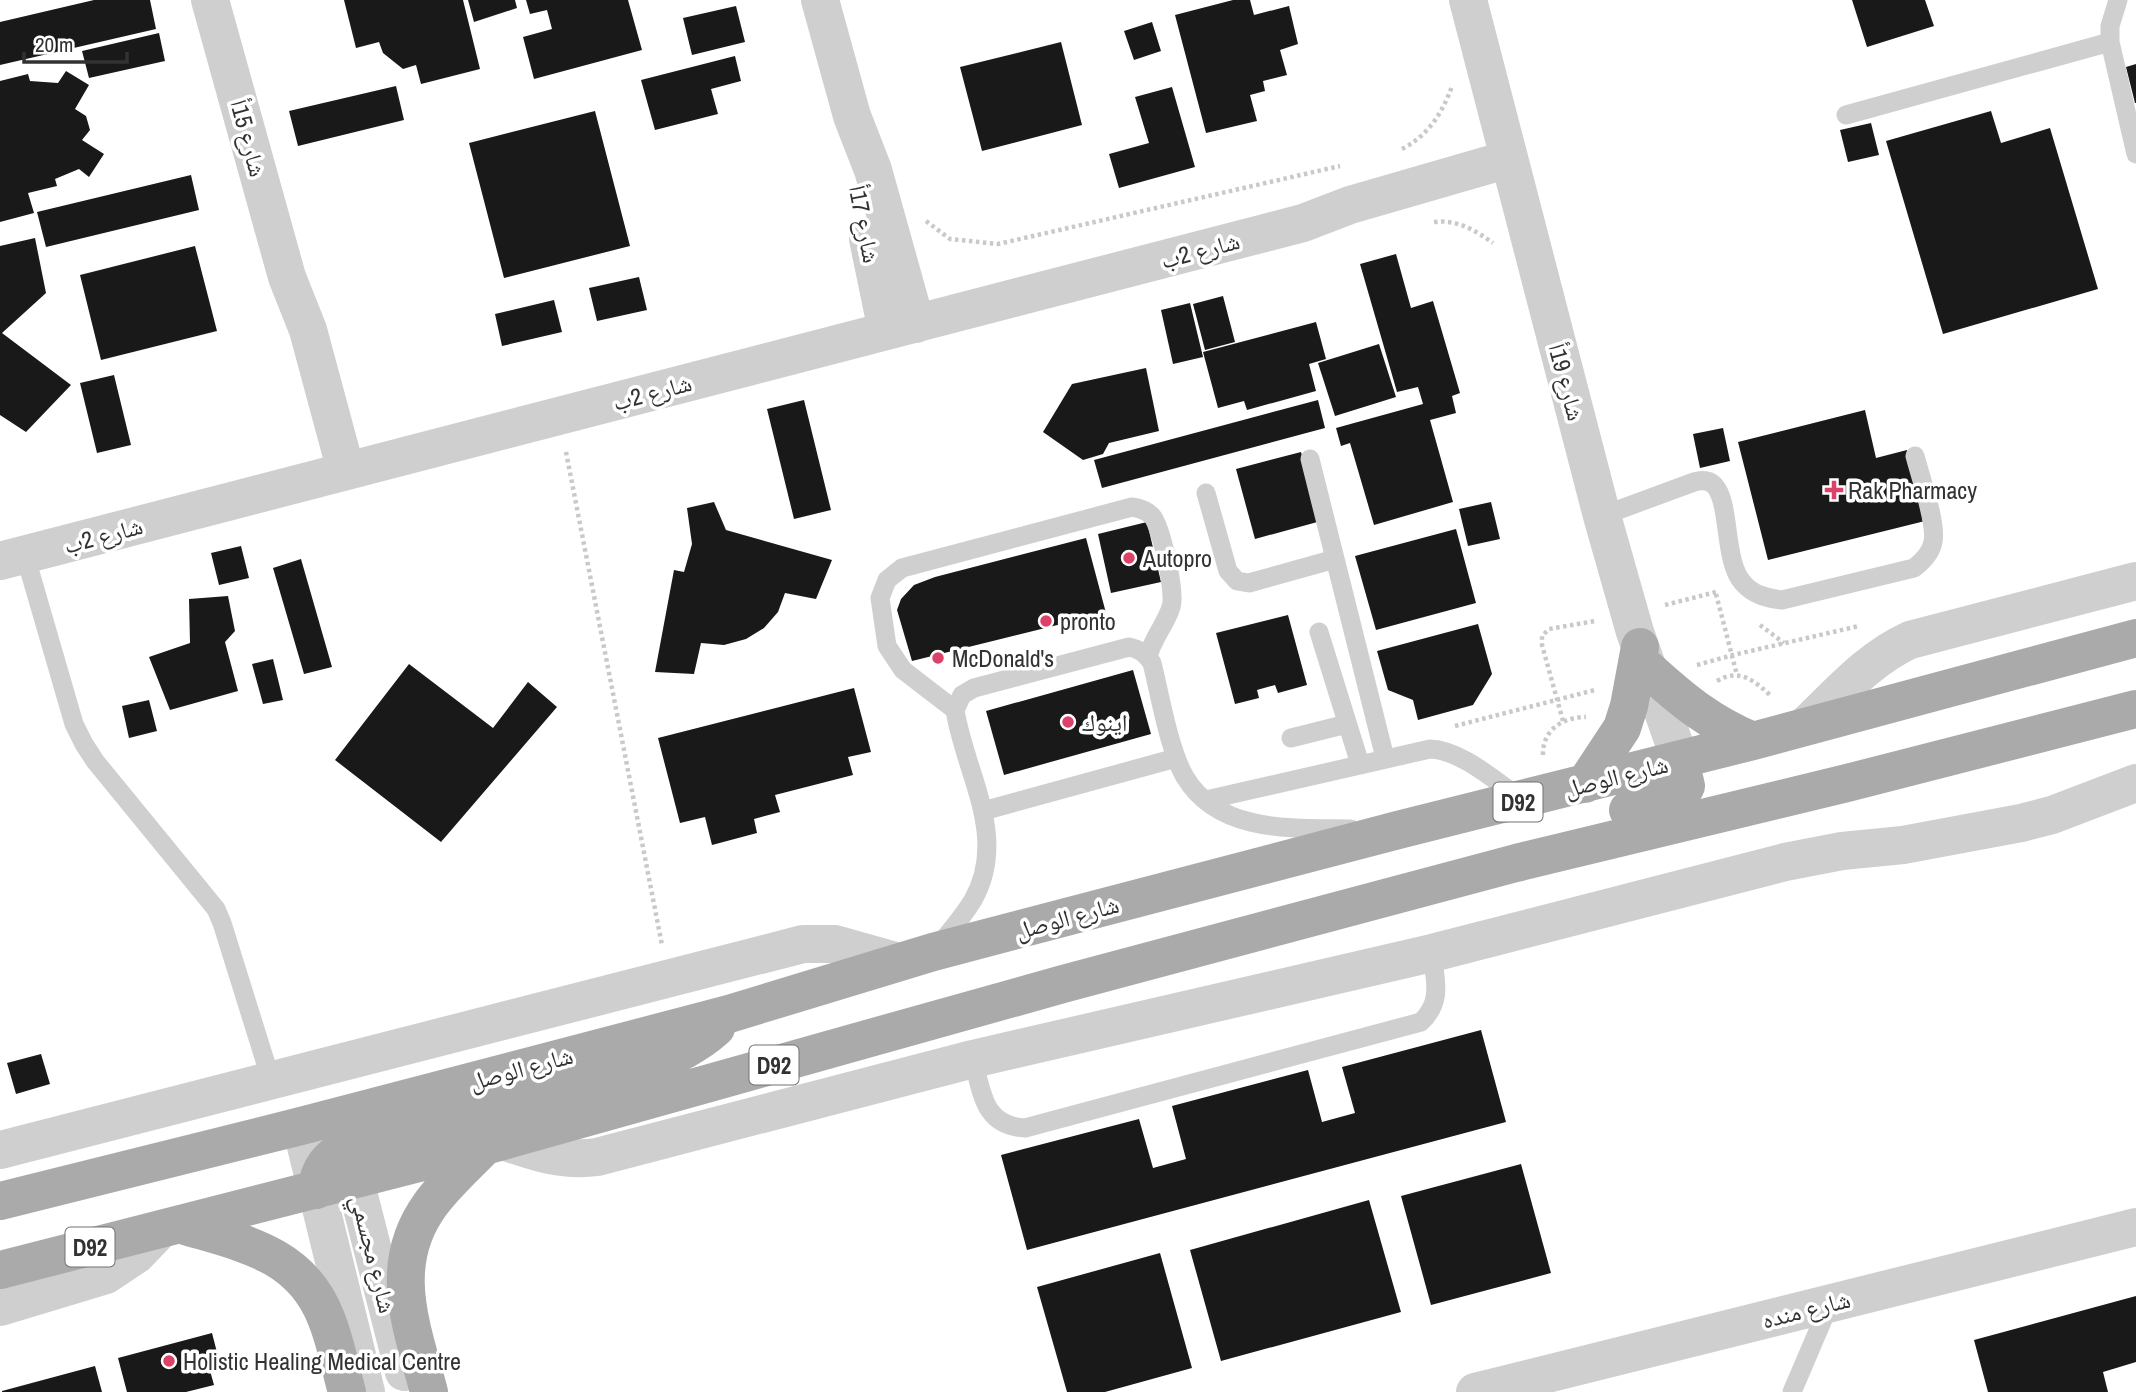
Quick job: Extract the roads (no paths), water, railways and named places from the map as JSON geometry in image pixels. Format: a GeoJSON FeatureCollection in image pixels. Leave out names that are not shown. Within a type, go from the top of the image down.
{"type":"FeatureCollection","features":[{"type":"Feature","properties":{"kind":"main road","name":"شارع الوصل"},"geometry":{"type":"LineString","coordinates":[[346,1148],[649,1065],[672,1057],[693,1045],[729,1014],[916,957],[1753,741],[2136,638]]}},
{"type":"Feature","properties":{"kind":"main road"},"geometry":{"type":"LineString","coordinates":[[1584,784],[1622,728],[1644,658],[1686,704],[1707,719],[1753,741]]}},
{"type":"Feature","properties":{"kind":"main road","name":"D92"},"geometry":{"type":"LineString","coordinates":[[0,1201],[301,1126],[346,1148],[494,1143],[1076,981],[1516,863],[1847,783],[2136,709]]}},
{"type":"Feature","properties":{"kind":"main road"},"geometry":{"type":"LineString","coordinates":[[1516,863],[1587,821],[1681,795],[1686,786],[1680,760]]}},
{"type":"Feature","properties":{"kind":"main road"},"geometry":{"type":"LineString","coordinates":[[429,1392],[405,1297],[409,1249],[430,1205],[494,1143]]}},
{"type":"Feature","properties":{"kind":"main road","name":"D92"},"geometry":{"type":"LineString","coordinates":[[0,1270],[316,1190],[346,1148]]}},
{"type":"Feature","properties":{"kind":"main road"},"geometry":{"type":"LineString","coordinates":[[171,1227],[255,1247],[294,1270],[309,1288],[326,1317],[347,1392]]}},
{"type":"Feature","properties":{"kind":"street","name":"شارع 15أ"},"geometry":{"type":"LineString","coordinates":[[210,0],[287,277],[290,334],[332,475]]}},
{"type":"Feature","properties":{"kind":"street","name":"شارع 17أ"},"geometry":{"type":"LineString","coordinates":[[820,0],[852,116],[870,160],[901,327]]}},
{"type":"Feature","properties":{"kind":"street","name":"شارع 19أ"},"geometry":{"type":"LineString","coordinates":[[1468,0],[1602,516],[1644,658],[1680,760]]}},
{"type":"Feature","properties":{"kind":"street","name":"شارع 2ب"},"geometry":{"type":"LineString","coordinates":[[12,558],[1303,223],[1350,205],[1512,170]]}},
{"type":"Feature","properties":{"kind":"street"},"geometry":{"type":"LineString","coordinates":[[1804,727],[1867,666],[1894,647],[1910,640],[2136,581]]}},
{"type":"Feature","properties":{"kind":"street"},"geometry":{"type":"LineString","coordinates":[[494,1143],[564,1159],[597,1157],[973,1059],[1432,953],[1785,862],[1842,851],[1903,845],[2021,823],[2052,815],[2136,783]]}},
{"type":"Feature","properties":{"kind":"street"},"geometry":{"type":"LineString","coordinates":[[0,1150],[803,944],[835,944],[916,957]]}},
{"type":"Feature","properties":{"kind":"street","name":"شارع مجسمي"},"geometry":{"type":"LineString","coordinates":[[301,1126],[366,1392]]}},
{"type":"Feature","properties":{"kind":"street","name":"شارع مجسمي"},"geometry":{"type":"LineString","coordinates":[[346,1148],[409,1392]]}},
{"type":"Feature","properties":{"kind":"street"},"geometry":{"type":"LineString","coordinates":[[0,1307],[106,1275],[171,1227]]}},
{"type":"Feature","properties":{"kind":"street","name":"شارع منده"},"geometry":{"type":"LineString","coordinates":[[1475,1392],[2136,1227]]}},
{"type":"Feature","properties":{"kind":"lane"},"geometry":{"type":"LineString","coordinates":[[2118,0],[2110,26],[2110,42],[2136,154]]}},
{"type":"Feature","properties":{"kind":"lane"},"geometry":{"type":"LineString","coordinates":[[1846,114],[2110,42]]}},
{"type":"Feature","properties":{"kind":"lane"},"geometry":{"type":"LineString","coordinates":[[1602,516],[1694,482],[1709,482],[1719,493],[1734,569],[1742,582],[1755,593],[1782,600],[1914,568],[1924,560],[1931,550],[1934,528],[1915,456]]}},
{"type":"Feature","properties":{"kind":"lane"},"geometry":{"type":"LineString","coordinates":[[1310,459],[1385,758]]}},
{"type":"Feature","properties":{"kind":"lane"},"geometry":{"type":"LineString","coordinates":[[1206,493],[1228,571],[1237,581],[1249,583],[1335,559]]}},
{"type":"Feature","properties":{"kind":"lane"},"geometry":{"type":"LineString","coordinates":[[916,957],[974,898],[983,877],[988,834],[955,710],[904,670],[887,646],[880,598],[887,580],[902,568],[1132,507],[1139,508],[1146,511],[1156,522],[1173,586],[1171,609],[1153,641],[1148,657]]}},
{"type":"Feature","properties":{"kind":"lane"},"geometry":{"type":"LineString","coordinates":[[12,558],[74,724],[95,761],[216,909],[271,1080]]}},
{"type":"Feature","properties":{"kind":"lane"},"geometry":{"type":"LineString","coordinates":[[1319,632],[1360,764]]}},
{"type":"Feature","properties":{"kind":"lane"},"geometry":{"type":"LineString","coordinates":[[955,710],[962,695],[974,688],[1129,647],[1143,652],[1152,663],[1177,758],[1185,778],[1206,800],[1238,819],[1274,828],[1398,831]]}},
{"type":"Feature","properties":{"kind":"lane"},"geometry":{"type":"LineString","coordinates":[[1292,738],[1347,724]]}},
{"type":"Feature","properties":{"kind":"lane"},"geometry":{"type":"LineString","coordinates":[[1206,800],[1421,749],[1440,749],[1449,752],[1524,800]]}},
{"type":"Feature","properties":{"kind":"lane"},"geometry":{"type":"LineString","coordinates":[[983,811],[1177,758]]}},
{"type":"Feature","properties":{"kind":"lane"},"geometry":{"type":"LineString","coordinates":[[973,1059],[989,1110],[1004,1124],[1025,1128],[1420,1022],[1430,1013],[1436,1002],[1432,953]]}},
{"type":"Feature","properties":{"kind":"lane"},"geometry":{"type":"LineString","coordinates":[[1792,1392],[1829,1303]]}},
{"type":"Feature","properties":{"kind":"place","name":"Rak Pharmacy"},"geometry":{"type":"Point","coordinates":[1834,490]}},
{"type":"Feature","properties":{"kind":"place","name":"Autopro"},"geometry":{"type":"Point","coordinates":[1129,558]}},
{"type":"Feature","properties":{"kind":"place","name":"pronto"},"geometry":{"type":"Point","coordinates":[1046,621]}},
{"type":"Feature","properties":{"kind":"place","name":"McDonald's"},"geometry":{"type":"Point","coordinates":[938,658]}},
{"type":"Feature","properties":{"kind":"place","name":"اينوك"},"geometry":{"type":"Point","coordinates":[1068,722]}},
{"type":"Feature","properties":{"kind":"place","name":"Holistic Healing Medical Centre"},"geometry":{"type":"Point","coordinates":[169,1361]}}]}
